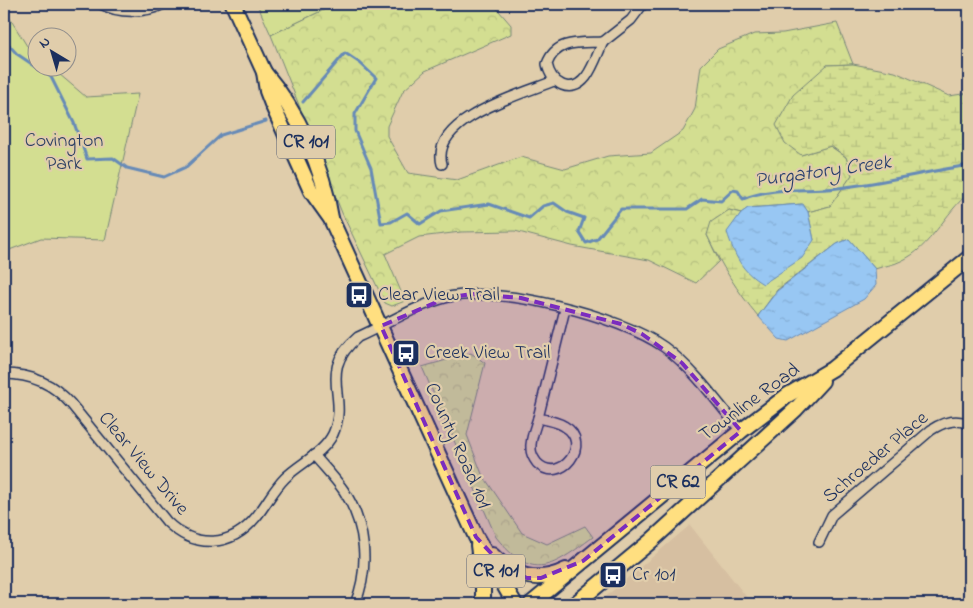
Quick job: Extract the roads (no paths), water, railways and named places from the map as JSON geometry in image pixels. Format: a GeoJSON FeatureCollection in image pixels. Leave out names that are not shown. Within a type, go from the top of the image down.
{"type":"FeatureCollection","features":[{"type":"Feature","properties":{"kind":"main road","name":"County Road 101"},"geometry":{"type":"LineString","coordinates":[[233,4],[264,72],[278,89],[304,137],[324,184],[331,219],[476,537],[515,604]]}},
{"type":"Feature","properties":{"kind":"main road","name":"Townline Road"},"geometry":{"type":"LineString","coordinates":[[531,604],[740,431],[788,395],[832,369],[969,258]]}},
{"type":"Feature","properties":{"kind":"main road","name":"Townline Road"},"geometry":{"type":"LineString","coordinates":[[575,604],[651,541],[796,409],[832,369]]}},
{"type":"Feature","properties":{"kind":"main road"},"geometry":{"type":"LineString","coordinates":[[476,537],[505,568],[527,578],[550,576],[583,561]]}},
{"type":"Feature","properties":{"kind":"main road","name":"CR 101"},"geometry":{"type":"LineString","coordinates":[[476,537],[483,585],[482,604]]}},
{"type":"Feature","properties":{"kind":"main road"},"geometry":{"type":"LineString","coordinates":[[584,604],[601,583]]}},
{"type":"Feature","properties":{"kind":"street"},"geometry":{"type":"LineString","coordinates":[[101,4],[143,10],[164,4]]}},
{"type":"Feature","properties":{"kind":"street"},"geometry":{"type":"LineString","coordinates":[[603,42],[566,44],[556,48],[550,55],[547,64],[554,81],[562,86],[572,86],[580,83],[587,76],[603,42],[631,20],[643,4]]}},
{"type":"Feature","properties":{"kind":"street"},"geometry":{"type":"LineString","coordinates":[[442,164],[441,149],[446,137],[461,123],[475,114],[554,81]]}},
{"type":"Feature","properties":{"kind":"street"},"geometry":{"type":"LineString","coordinates":[[381,326],[446,298],[471,294],[496,294],[565,309],[621,324],[664,347],[682,363],[740,431]]}},
{"type":"Feature","properties":{"kind":"street"},"geometry":{"type":"LineString","coordinates":[[538,418],[566,426],[574,435],[576,444],[574,456],[568,464],[560,469],[541,466],[534,459],[531,450],[532,440],[565,309]]}},
{"type":"Feature","properties":{"kind":"street","name":"Clear View Drive"},"geometry":{"type":"LineString","coordinates":[[4,374],[33,378],[48,384],[66,398],[167,522],[178,532],[191,539],[206,542],[235,536],[257,516],[283,480],[324,448],[337,424],[338,410],[335,383],[340,356],[358,337],[381,326]]}},
{"type":"Feature","properties":{"kind":"street","name":"Schroeder Place"},"geometry":{"type":"LineString","coordinates":[[819,542],[832,514],[931,430],[941,424],[952,421],[969,424]]}},
{"type":"Feature","properties":{"kind":"street"},"geometry":{"type":"LineString","coordinates":[[314,455],[344,491],[362,531],[364,553],[363,576],[355,604]]}},
{"type":"Feature","properties":{"kind":"water"},"geometry":{"type":"Polygon","coordinates":[[[803,204],[808,212],[814,240],[802,258],[763,284],[744,268],[727,232],[741,213],[748,208],[803,204]]]}},
{"type":"Feature","properties":{"kind":"water"},"geometry":{"type":"Polygon","coordinates":[[[849,239],[875,269],[876,285],[864,299],[788,341],[779,339],[758,316],[777,291],[837,244],[849,239]]]}},
{"type":"Feature","properties":{"kind":"waterway","name":"Purgatory Creek"},"geometry":{"type":"LineString","coordinates":[[4,40],[17,54],[51,77],[74,123],[87,159],[113,158],[127,168],[164,177],[186,167],[221,135],[266,121]]}},
{"type":"Feature","properties":{"kind":"waterway","name":"Purgatory Creek"},"geometry":{"type":"LineString","coordinates":[[303,102],[345,53],[360,63],[376,78],[355,114],[355,131],[371,168],[381,223],[391,222],[407,213],[420,224],[441,211],[489,204],[529,218],[543,206],[554,203],[567,212],[584,218],[579,232],[586,243],[597,239],[621,209],[687,209],[702,199],[721,201],[733,190],[738,191],[743,199],[766,192],[854,186],[969,165]]}},
{"type":"Feature","properties":{"kind":"place","name":"Clear View Trail"},"geometry":{"type":"Point","coordinates":[359,295]}},
{"type":"Feature","properties":{"kind":"place","name":"Creek View Trail"},"geometry":{"type":"Point","coordinates":[406,353]}},
{"type":"Feature","properties":{"kind":"place","name":"Cr 101"},"geometry":{"type":"Point","coordinates":[613,575]}},
{"type":"Feature","properties":{"kind":"park label","name":"Covington Park"},"geometry":{"type":"Point","coordinates":[64,152]}}]}
